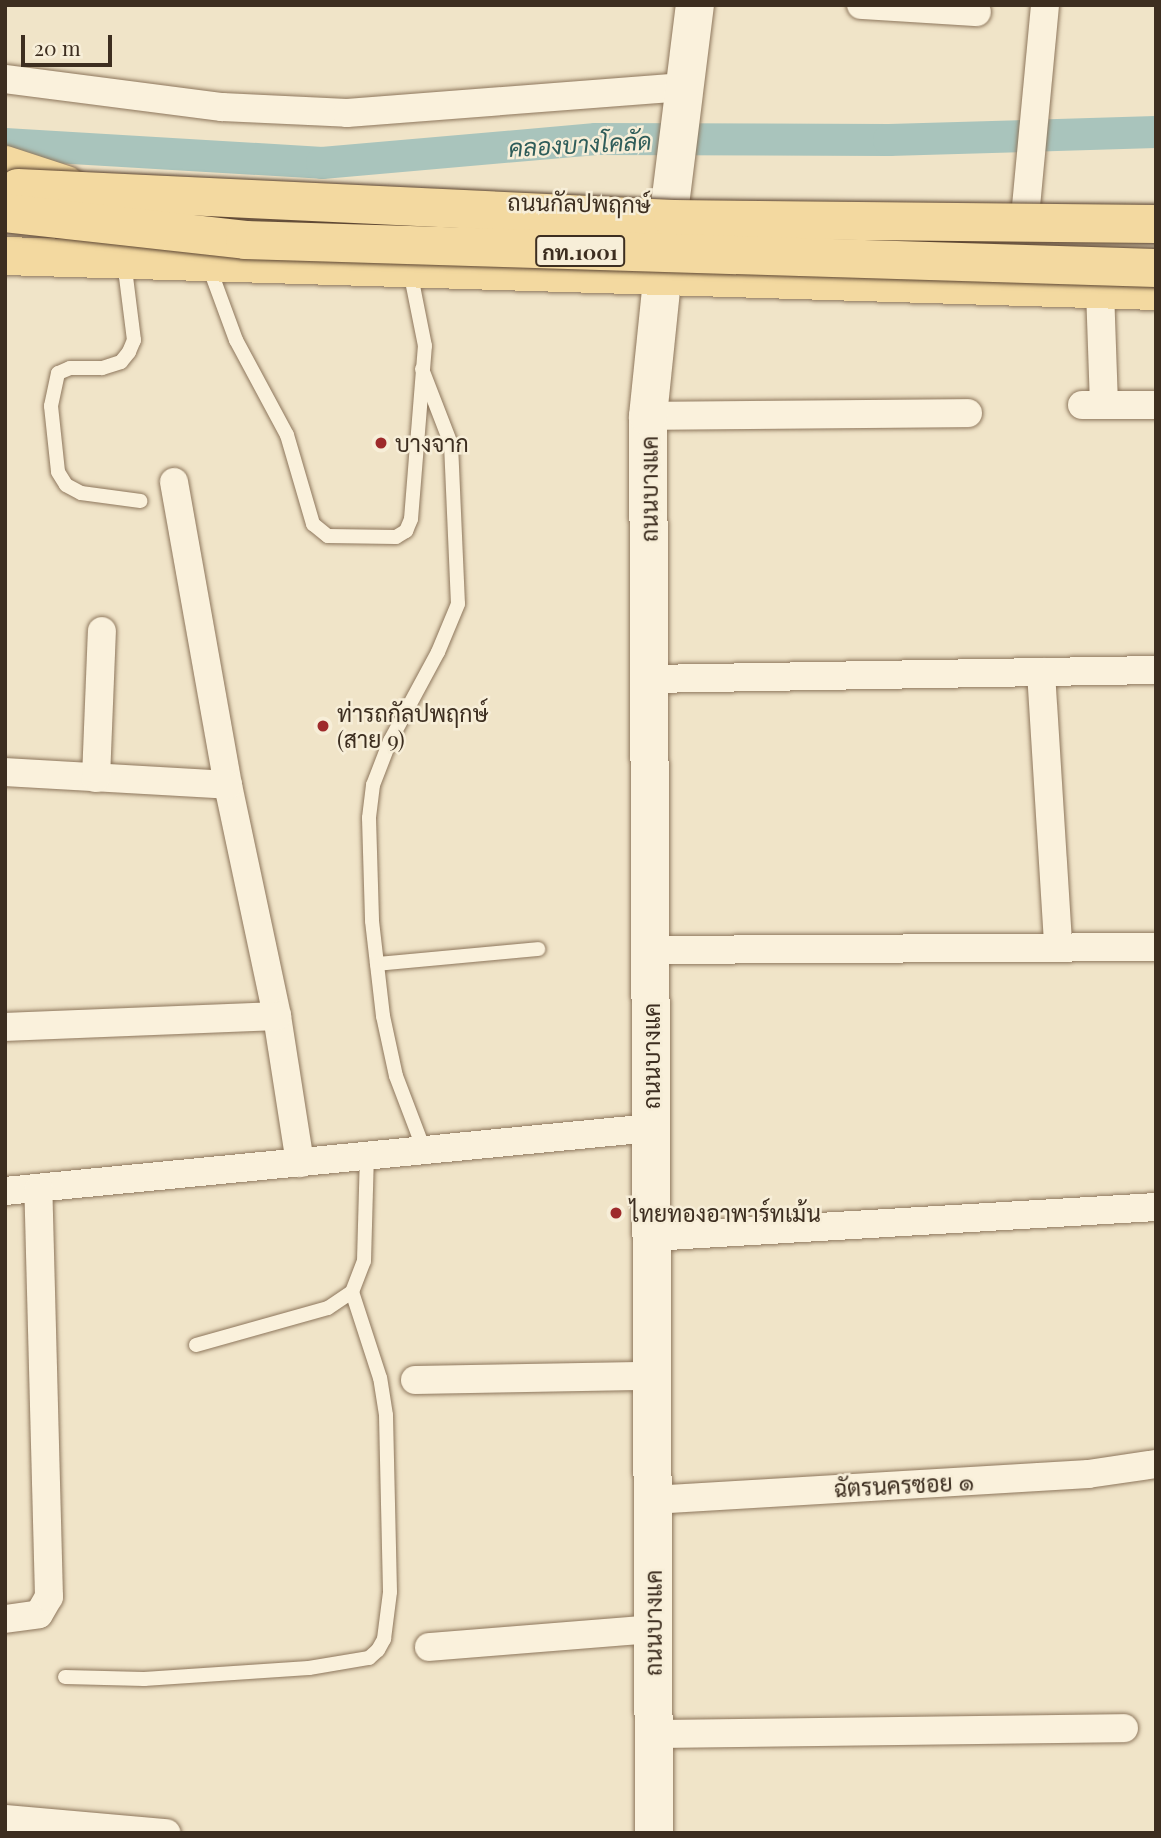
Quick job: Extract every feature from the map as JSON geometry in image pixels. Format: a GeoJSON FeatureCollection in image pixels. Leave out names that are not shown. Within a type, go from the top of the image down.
{"type":"FeatureCollection","features":[{"type":"Feature","properties":{"kind":"main road"},"geometry":{"type":"LineString","coordinates":[[662,280],[695,5]]}},
{"type":"Feature","properties":{"kind":"main road","name":"ถนนกัลปพฤกษ์"},"geometry":{"type":"LineString","coordinates":[[7,172],[83,186],[670,205],[1027,198],[1156,218]]}},
{"type":"Feature","properties":{"kind":"main road","name":"ถนนกัลปพฤกษ์"},"geometry":{"type":"LineString","coordinates":[[7,172],[100,195],[673,219],[1156,224]]}},
{"type":"Feature","properties":{"kind":"main road","name":"ถนนกัลปพฤกษ์"},"geometry":{"type":"LineString","coordinates":[[5,213],[245,240],[1156,268]]}},
{"type":"Feature","properties":{"kind":"main road","name":"กท.1001"},"geometry":{"type":"LineString","coordinates":[[5,256],[662,280],[1156,291]]}},
{"type":"Feature","properties":{"kind":"main road","name":"ถนนบางแค"},"geometry":{"type":"LineString","coordinates":[[653,1833],[648,416],[662,280]]}},
{"type":"Feature","properties":{"kind":"street"},"geometry":{"type":"LineString","coordinates":[[861,5],[977,12]]}},
{"type":"Feature","properties":{"kind":"street"},"geometry":{"type":"LineString","coordinates":[[1027,198],[1045,5]]}},
{"type":"Feature","properties":{"kind":"street"},"geometry":{"type":"LineString","coordinates":[[5,79],[222,107],[347,113],[682,103]]}},
{"type":"Feature","properties":{"kind":"street"},"geometry":{"type":"LineString","coordinates":[[1100,290],[1093,405],[1156,405]]}},
{"type":"Feature","properties":{"kind":"street"},"geometry":{"type":"LineString","coordinates":[[648,416],[968,413]]}},
{"type":"Feature","properties":{"kind":"street"},"geometry":{"type":"LineString","coordinates":[[174,482],[228,785],[276,1016],[300,1163]]}},
{"type":"Feature","properties":{"kind":"street"},"geometry":{"type":"LineString","coordinates":[[96,778],[102,631]]}},
{"type":"Feature","properties":{"kind":"street"},"geometry":{"type":"LineString","coordinates":[[650,680],[1156,670]]}},
{"type":"Feature","properties":{"kind":"street"},"geometry":{"type":"LineString","coordinates":[[1041,672],[1058,946]]}},
{"type":"Feature","properties":{"kind":"street"},"geometry":{"type":"LineString","coordinates":[[5,772],[228,785]]}},
{"type":"Feature","properties":{"kind":"street"},"geometry":{"type":"LineString","coordinates":[[651,950],[1156,947]]}},
{"type":"Feature","properties":{"kind":"street"},"geometry":{"type":"LineString","coordinates":[[5,1027],[276,1016]]}},
{"type":"Feature","properties":{"kind":"street"},"geometry":{"type":"LineString","coordinates":[[5,1191],[300,1163],[423,1147],[651,1128]]}},
{"type":"Feature","properties":{"kind":"street"},"geometry":{"type":"LineString","coordinates":[[5,1619],[40,1614],[49,1597],[38,1189]]}},
{"type":"Feature","properties":{"kind":"street"},"geometry":{"type":"LineString","coordinates":[[652,1237],[1156,1207]]}},
{"type":"Feature","properties":{"kind":"street"},"geometry":{"type":"LineString","coordinates":[[415,1380],[652,1376]]}},
{"type":"Feature","properties":{"kind":"street","name":"ฉัตรนครซอย ๑"},"geometry":{"type":"LineString","coordinates":[[652,1500],[1088,1474],[1156,1464]]}},
{"type":"Feature","properties":{"kind":"street"},"geometry":{"type":"LineString","coordinates":[[429,1647],[653,1629]]}},
{"type":"Feature","properties":{"kind":"street"},"geometry":{"type":"LineString","coordinates":[[653,1734],[1124,1728]]}},
{"type":"Feature","properties":{"kind":"street"},"geometry":{"type":"LineString","coordinates":[[5,1819],[163,1833]]}},
{"type":"Feature","properties":{"kind":"lane"},"geometry":{"type":"LineString","coordinates":[[124,260],[134,340],[129,352],[121,362],[102,368],[70,368],[58,373],[51,405],[58,472],[66,485],[81,493],[140,501]]}},
{"type":"Feature","properties":{"kind":"lane"},"geometry":{"type":"LineString","coordinates":[[208,264],[236,340],[282,423],[313,524],[320,533],[396,537],[406,531],[411,519],[425,346],[409,270]]}},
{"type":"Feature","properties":{"kind":"lane"},"geometry":{"type":"LineString","coordinates":[[422,369],[451,444],[458,604],[373,785],[369,818],[377,964],[396,1076],[423,1147]]}},
{"type":"Feature","properties":{"kind":"lane"},"geometry":{"type":"LineString","coordinates":[[377,964],[538,949]]}},
{"type":"Feature","properties":{"kind":"lane"},"geometry":{"type":"LineString","coordinates":[[196,1345],[328,1308],[352,1292],[364,1261],[367,1154]]}},
{"type":"Feature","properties":{"kind":"lane"},"geometry":{"type":"LineString","coordinates":[[65,1677],[144,1679],[309,1668],[369,1658],[378,1650],[384,1639],[390,1592],[386,1415],[380,1378],[352,1292]]}},
{"type":"Feature","properties":{"kind":"waterway","name":"คลองบางโคลัด"},"geometry":{"type":"LineString","coordinates":[[5,144],[322,163],[596,139],[889,140],[1156,132]]}},
{"type":"Feature","properties":{"kind":"place","name":"บางจาก"},"geometry":{"type":"Point","coordinates":[381,443]}},
{"type":"Feature","properties":{"kind":"place","name":"ท่ารถกัลปพฤกษ์ (สาย 9)"},"geometry":{"type":"Point","coordinates":[323,726]}},
{"type":"Feature","properties":{"kind":"place","name":"ไทยทองอาพาร์ทเม้น"},"geometry":{"type":"Point","coordinates":[616,1213]}}]}
